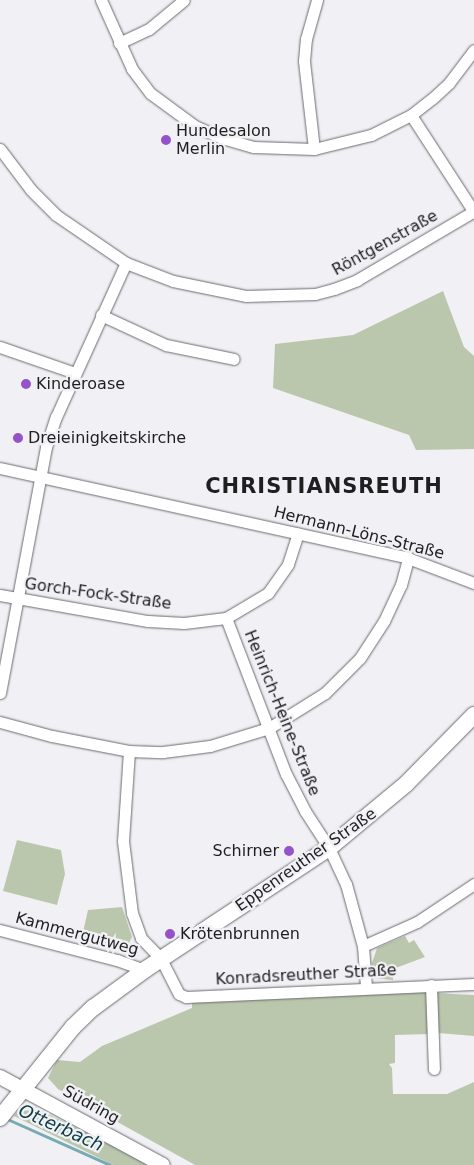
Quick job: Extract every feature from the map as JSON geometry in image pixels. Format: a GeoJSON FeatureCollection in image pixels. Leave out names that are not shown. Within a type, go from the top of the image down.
{"type":"FeatureCollection","features":[{"type":"Feature","properties":{"kind":"main road","name":"Eppenreuther Straße"},"geometry":{"type":"LineString","coordinates":[[4,1113],[22,1087],[73,1027],[144,970],[329,848],[406,784],[474,715]]}},
{"type":"Feature","properties":{"kind":"street"},"geometry":{"type":"LineString","coordinates":[[101,0],[132,69],[150,93],[195,126],[222,138],[254,147],[314,149],[355,141],[410,115],[449,83],[474,50]]}},
{"type":"Feature","properties":{"kind":"street"},"geometry":{"type":"LineString","coordinates":[[119,43],[149,29],[184,0]]}},
{"type":"Feature","properties":{"kind":"street"},"geometry":{"type":"LineString","coordinates":[[314,149],[304,61],[306,39],[317,0]]}},
{"type":"Feature","properties":{"kind":"street"},"geometry":{"type":"LineString","coordinates":[[410,115],[474,212]]}},
{"type":"Feature","properties":{"kind":"street","name":"Röntgenstraße"},"geometry":{"type":"LineString","coordinates":[[0,149],[32,190],[56,214],[126,263],[173,281],[214,291],[246,296],[315,294],[357,280],[474,212]]}},
{"type":"Feature","properties":{"kind":"street"},"geometry":{"type":"LineString","coordinates":[[0,693],[40,477],[56,417],[126,263]]}},
{"type":"Feature","properties":{"kind":"street"},"geometry":{"type":"LineString","coordinates":[[101,315],[166,345],[234,359]]}},
{"type":"Feature","properties":{"kind":"street"},"geometry":{"type":"LineString","coordinates":[[0,347],[75,373]]}},
{"type":"Feature","properties":{"kind":"street","name":"Hermann-Löns-Straße"},"geometry":{"type":"LineString","coordinates":[[0,468],[408,558],[474,583]]}},
{"type":"Feature","properties":{"kind":"street","name":"Gorch-Fock-Straße"},"geometry":{"type":"LineString","coordinates":[[0,595],[148,621],[184,623],[226,618],[259,601],[276,584],[292,556],[298,534]]}},
{"type":"Feature","properties":{"kind":"street"},"geometry":{"type":"LineString","coordinates":[[0,722],[52,736],[129,751],[196,749],[269,728],[325,693],[360,658],[396,597],[408,558]]}},
{"type":"Feature","properties":{"kind":"street","name":"Heinrich-Heine-Straße"},"geometry":{"type":"LineString","coordinates":[[226,618],[269,728],[305,811],[329,848],[346,884],[363,946],[366,987]]}},
{"type":"Feature","properties":{"kind":"street","name":"Konradsreuther Straße"},"geometry":{"type":"LineString","coordinates":[[129,751],[122,841],[126,883],[136,929],[145,944],[161,959],[179,994],[186,997],[366,987],[474,984]]}},
{"type":"Feature","properties":{"kind":"street"},"geometry":{"type":"LineString","coordinates":[[363,946],[404,929],[474,884]]}},
{"type":"Feature","properties":{"kind":"street","name":"Kammergutweg"},"geometry":{"type":"LineString","coordinates":[[0,930],[118,960],[144,970]]}},
{"type":"Feature","properties":{"kind":"street"},"geometry":{"type":"LineString","coordinates":[[431,985],[434,1069]]}},
{"type":"Feature","properties":{"kind":"street","name":"Südring"},"geometry":{"type":"LineString","coordinates":[[0,1077],[22,1087],[163,1165]]}},
{"type":"Feature","properties":{"kind":"green space"},"geometry":{"type":"Polygon","coordinates":[[[443,291],[464,347],[474,356],[474,449],[416,450],[409,435],[273,388],[275,344],[353,335],[443,291]]]}},
{"type":"Feature","properties":{"kind":"green space"},"geometry":{"type":"Polygon","coordinates":[[[17,840],[61,850],[65,874],[57,905],[3,891],[17,840]]]}},
{"type":"Feature","properties":{"kind":"green space"},"geometry":{"type":"Polygon","coordinates":[[[122,907],[132,937],[126,949],[81,941],[88,910],[122,907]]]}},
{"type":"Feature","properties":{"kind":"green space"},"geometry":{"type":"Polygon","coordinates":[[[405,936],[409,943],[414,940],[425,957],[393,969],[393,980],[373,978],[371,966],[377,948],[405,936]]]}},
{"type":"Feature","properties":{"kind":"green space"},"geometry":{"type":"Polygon","coordinates":[[[426,989],[429,1034],[395,1035],[395,1063],[389,1064],[392,1068],[393,1094],[447,1094],[474,1082],[474,1165],[195,1165],[58,1089],[48,1078],[57,1060],[80,1062],[102,1046],[192,1008],[192,999],[426,989]]]}},
{"type":"Feature","properties":{"kind":"green space"},"geometry":{"type":"Polygon","coordinates":[[[434,993],[474,995],[474,1036],[438,1033],[434,993]]]}},
{"type":"Feature","properties":{"kind":"green space"},"geometry":{"type":"Polygon","coordinates":[[[39,1110],[104,1141],[148,1165],[113,1165],[14,1116],[18,1111],[39,1110]]]}},
{"type":"Feature","properties":{"kind":"waterway","name":"Otterbach"},"geometry":{"type":"LineString","coordinates":[[5,1118],[110,1165]]}},
{"type":"Feature","properties":{"kind":"place","name":"Hundesalon Merlin"},"geometry":{"type":"Point","coordinates":[166,140]}},
{"type":"Feature","properties":{"kind":"place","name":"Kinderoase"},"geometry":{"type":"Point","coordinates":[26,384]}},
{"type":"Feature","properties":{"kind":"place","name":"Dreieinigkeitskirche"},"geometry":{"type":"Point","coordinates":[18,438]}},
{"type":"Feature","properties":{"kind":"place","name":"Schirner"},"geometry":{"type":"Point","coordinates":[289,851]}},
{"type":"Feature","properties":{"kind":"place","name":"Krötenbrunnen"},"geometry":{"type":"Point","coordinates":[170,934]}},
{"type":"Feature","properties":{"kind":"district","name":"CHRISTIANSREUTH"},"geometry":{"type":"Point","coordinates":[324,486]}}]}
